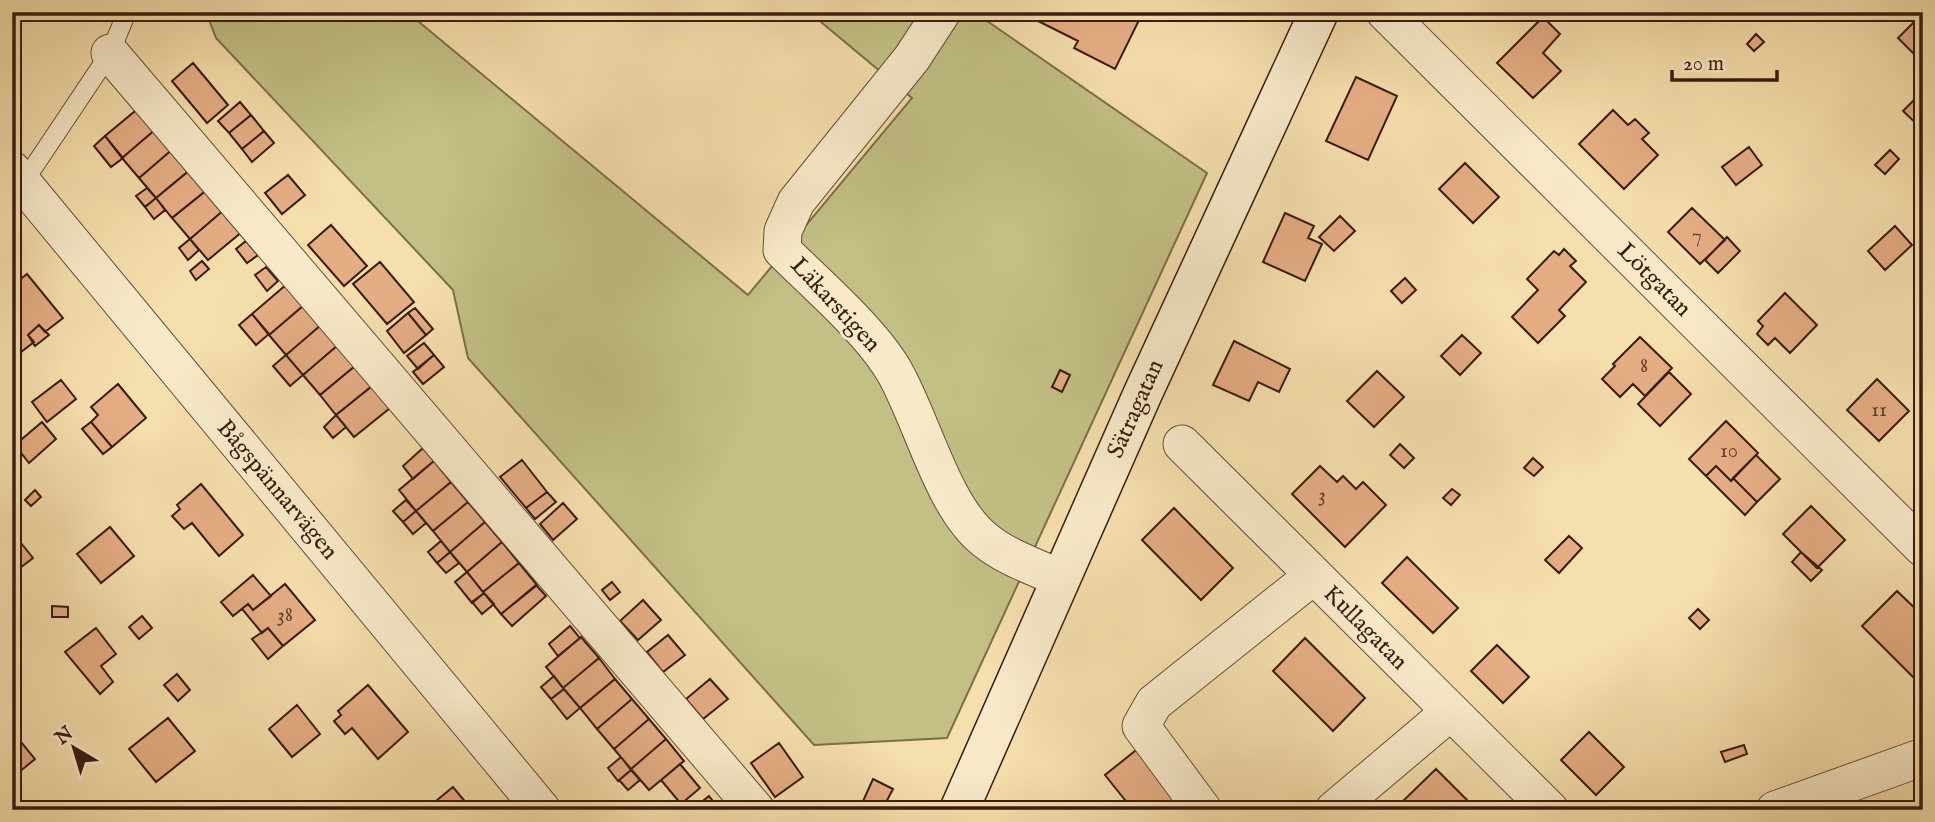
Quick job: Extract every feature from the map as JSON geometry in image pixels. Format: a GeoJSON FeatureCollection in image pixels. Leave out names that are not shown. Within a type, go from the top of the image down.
{"type":"FeatureCollection","features":[{"type":"Feature","properties":{"kind":"street","name":"Läkarstigen"},"geometry":{"type":"LineString","coordinates":[[942,12],[912,58],[796,202],[783,231],[782,250],[868,336],[894,371],[956,505],[983,539],[1005,553],[1061,579]]}},
{"type":"Feature","properties":{"kind":"street","name":"Sätragatan"},"geometry":{"type":"LineString","coordinates":[[959,810],[1143,393],[1319,12]]}},
{"type":"Feature","properties":{"kind":"street","name":"Lötgatan"},"geometry":{"type":"LineString","coordinates":[[1385,12],[1923,548]]}},
{"type":"Feature","properties":{"kind":"street"},"geometry":{"type":"LineString","coordinates":[[110,53],[756,810]]}},
{"type":"Feature","properties":{"kind":"street","name":"Bågspännarvägen"},"geometry":{"type":"LineString","coordinates":[[16,184],[542,810]]}},
{"type":"Feature","properties":{"kind":"street","name":"Kullagatan"},"geometry":{"type":"LineString","coordinates":[[1182,444],[1550,810]]}},
{"type":"Feature","properties":{"kind":"street"},"geometry":{"type":"LineString","coordinates":[[1203,810],[1141,726],[1154,703],[1314,576]]}},
{"type":"Feature","properties":{"kind":"street"},"geometry":{"type":"LineString","coordinates":[[1334,810],[1450,712]]}},
{"type":"Feature","properties":{"kind":"street"},"geometry":{"type":"LineString","coordinates":[[1775,810],[1923,757]]}},
{"type":"Feature","properties":{"kind":"lane"},"geometry":{"type":"LineString","coordinates":[[16,184],[110,53],[127,12]]}},
{"type":"Feature","properties":{"kind":"shaded area"},"geometry":{"type":"Polygon","coordinates":[[[206,12],[407,12],[748,295],[912,98],[809,12],[974,12],[1207,173],[947,738],[814,745],[468,358],[453,290],[216,38],[206,12]]]}},
{"type":"Feature","properties":{"kind":"building"},"geometry":{"type":"Polygon","coordinates":[[[1038,12],[1143,12],[1115,69],[1074,48],[1078,41],[1034,19],[1038,12]]]}},
{"type":"Feature","properties":{"kind":"building"},"geometry":{"type":"Polygon","coordinates":[[[1923,13],[1923,63],[1898,38],[1923,13]]]}},
{"type":"Feature","properties":{"kind":"building"},"geometry":{"type":"Polygon","coordinates":[[[1543,17],[1560,34],[1543,53],[1561,71],[1533,98],[1497,63],[1543,17]]]}},
{"type":"Feature","properties":{"kind":"building"},"geometry":{"type":"Polygon","coordinates":[[[1756,34],[1764,42],[1754,51],[1747,44],[1756,34]]]}},
{"type":"Feature","properties":{"kind":"building"},"geometry":{"type":"Polygon","coordinates":[[[193,63],[228,105],[207,123],[172,81],[193,63]]]}},
{"type":"Feature","properties":{"kind":"building"},"geometry":{"type":"Polygon","coordinates":[[[1356,77],[1397,96],[1368,160],[1326,141],[1356,77]]]}},
{"type":"Feature","properties":{"kind":"building"},"geometry":{"type":"Polygon","coordinates":[[[1923,91],[1923,130],[1903,111],[1923,91]]]}},
{"type":"Feature","properties":{"kind":"building"},"geometry":{"type":"Polygon","coordinates":[[[240,102],[251,115],[229,133],[218,121],[240,102]]]}},
{"type":"Feature","properties":{"kind":"building"},"geometry":{"type":"Polygon","coordinates":[[[140,107],[157,128],[122,158],[105,136],[140,107]]]}},
{"type":"Feature","properties":{"kind":"building"},"geometry":{"type":"Polygon","coordinates":[[[1613,110],[1628,125],[1635,119],[1649,133],[1642,139],[1658,155],[1624,189],[1579,144],[1613,110]]]}},
{"type":"Feature","properties":{"kind":"building"},"geometry":{"type":"Polygon","coordinates":[[[251,115],[264,131],[242,149],[229,133],[251,115]]]}},
{"type":"Feature","properties":{"kind":"building"},"geometry":{"type":"Polygon","coordinates":[[[157,128],[174,148],[139,178],[122,158],[157,128]]]}},
{"type":"Feature","properties":{"kind":"building"},"geometry":{"type":"Polygon","coordinates":[[[264,131],[274,143],[252,162],[242,149],[264,131]]]}},
{"type":"Feature","properties":{"kind":"building"},"geometry":{"type":"Polygon","coordinates":[[[105,136],[123,158],[111,167],[94,146],[105,136]]]}},
{"type":"Feature","properties":{"kind":"building"},"geometry":{"type":"Polygon","coordinates":[[[1749,147],[1762,165],[1736,185],[1722,167],[1749,147]]]}},
{"type":"Feature","properties":{"kind":"building"},"geometry":{"type":"Polygon","coordinates":[[[174,148],[191,169],[156,198],[139,178],[174,148]]]}},
{"type":"Feature","properties":{"kind":"building"},"geometry":{"type":"Polygon","coordinates":[[[1890,150],[1899,159],[1885,174],[1875,165],[1890,150]]]}},
{"type":"Feature","properties":{"kind":"building"},"geometry":{"type":"Polygon","coordinates":[[[1465,163],[1499,197],[1473,223],[1439,189],[1465,163]]]}},
{"type":"Feature","properties":{"kind":"building"},"geometry":{"type":"Polygon","coordinates":[[[191,169],[208,189],[172,218],[156,198],[191,169]]]}},
{"type":"Feature","properties":{"kind":"building"},"geometry":{"type":"Polygon","coordinates":[[[288,175],[305,195],[282,214],[265,193],[288,175]]]}},
{"type":"Feature","properties":{"kind":"building"},"geometry":{"type":"Polygon","coordinates":[[[147,188],[156,198],[145,207],[136,196],[147,188]]]}},
{"type":"Feature","properties":{"kind":"building"},"geometry":{"type":"Polygon","coordinates":[[[208,189],[225,209],[190,239],[172,218],[208,189]]]}},
{"type":"Feature","properties":{"kind":"building"},"geometry":{"type":"Polygon","coordinates":[[[156,198],[165,210],[154,219],[145,207],[156,198]]]}},
{"type":"Feature","properties":{"kind":"building"},"geometry":{"type":"Polygon","coordinates":[[[1692,208],[1725,240],[1700,264],[1668,232],[1692,208]]]}},
{"type":"Feature","properties":{"kind":"building"},"geometry":{"type":"Polygon","coordinates":[[[225,209],[243,231],[208,260],[190,239],[225,209]]]}},
{"type":"Feature","properties":{"kind":"building"},"geometry":{"type":"Polygon","coordinates":[[[1285,213],[1314,226],[1308,238],[1322,244],[1305,281],[1263,262],[1285,213]]]}},
{"type":"Feature","properties":{"kind":"building"},"geometry":{"type":"Polygon","coordinates":[[[1340,216],[1355,231],[1334,251],[1319,237],[1340,216]]]}},
{"type":"Feature","properties":{"kind":"building"},"geometry":{"type":"Polygon","coordinates":[[[331,225],[367,266],[344,286],[308,245],[331,225]]]}},
{"type":"Feature","properties":{"kind":"building"},"geometry":{"type":"Polygon","coordinates":[[[1895,226],[1912,245],[1885,270],[1868,251],[1895,226]]]}},
{"type":"Feature","properties":{"kind":"building"},"geometry":{"type":"Polygon","coordinates":[[[1727,237],[1740,251],[1718,273],[1705,260],[1727,237]]]}},
{"type":"Feature","properties":{"kind":"building"},"geometry":{"type":"Polygon","coordinates":[[[190,239],[199,250],[188,260],[179,248],[190,239]]]}},
{"type":"Feature","properties":{"kind":"building"},"geometry":{"type":"Polygon","coordinates":[[[246,241],[258,255],[247,263],[236,249],[246,241]]]}},
{"type":"Feature","properties":{"kind":"building"},"geometry":{"type":"Polygon","coordinates":[[[1564,249],[1576,261],[1570,266],[1586,282],[1559,310],[1565,316],[1538,343],[1512,317],[1538,290],[1527,279],[1554,251],[1559,255],[1564,249]]]}},
{"type":"Feature","properties":{"kind":"building"},"geometry":{"type":"Polygon","coordinates":[[[202,261],[209,269],[196,280],[190,271],[202,261]]]}},
{"type":"Feature","properties":{"kind":"building"},"geometry":{"type":"Polygon","coordinates":[[[380,262],[414,302],[387,324],[353,284],[380,262]]]}},
{"type":"Feature","properties":{"kind":"building"},"geometry":{"type":"Polygon","coordinates":[[[266,267],[278,281],[267,291],[255,275],[266,267]]]}},
{"type":"Feature","properties":{"kind":"building"},"geometry":{"type":"Polygon","coordinates":[[[27,274],[63,318],[45,332],[39,325],[28,335],[34,342],[12,359],[12,286],[27,274]]]}},
{"type":"Feature","properties":{"kind":"building"},"geometry":{"type":"Polygon","coordinates":[[[1405,278],[1416,290],[1402,303],[1391,291],[1405,278]]]}},
{"type":"Feature","properties":{"kind":"building"},"geometry":{"type":"Polygon","coordinates":[[[287,284],[304,305],[269,335],[252,314],[287,284]]]}},
{"type":"Feature","properties":{"kind":"building"},"geometry":{"type":"Polygon","coordinates":[[[1785,293],[1817,325],[1790,353],[1775,338],[1768,345],[1757,334],[1763,326],[1758,321],[1785,293]]]}},
{"type":"Feature","properties":{"kind":"building"},"geometry":{"type":"Polygon","coordinates":[[[304,305],[321,325],[286,355],[269,335],[304,305]]]}},
{"type":"Feature","properties":{"kind":"building"},"geometry":{"type":"Polygon","coordinates":[[[415,308],[433,329],[426,335],[408,313],[415,308]]]}},
{"type":"Feature","properties":{"kind":"building"},"geometry":{"type":"Polygon","coordinates":[[[408,313],[426,335],[404,353],[387,331],[408,313]]]}},
{"type":"Feature","properties":{"kind":"building"},"geometry":{"type":"Polygon","coordinates":[[[252,314],[269,334],[256,345],[239,325],[252,314]]]}},
{"type":"Feature","properties":{"kind":"building"},"geometry":{"type":"Polygon","coordinates":[[[39,325],[49,335],[35,346],[28,335],[39,325]]]}},
{"type":"Feature","properties":{"kind":"building"},"geometry":{"type":"Polygon","coordinates":[[[321,325],[338,345],[303,375],[286,355],[321,325]]]}},
{"type":"Feature","properties":{"kind":"building"},"geometry":{"type":"Polygon","coordinates":[[[1462,335],[1481,353],[1460,375],[1441,356],[1462,335]]]}},
{"type":"Feature","properties":{"kind":"building"},"geometry":{"type":"Polygon","coordinates":[[[1640,337],[1672,368],[1645,396],[1633,384],[1620,397],[1602,379],[1640,337]]]}},
{"type":"Feature","properties":{"kind":"building"},"geometry":{"type":"Polygon","coordinates":[[[1234,341],[1290,369],[1279,392],[1258,382],[1249,401],[1213,385],[1234,341]]]}},
{"type":"Feature","properties":{"kind":"building"},"geometry":{"type":"Polygon","coordinates":[[[424,343],[434,355],[418,369],[407,356],[424,343]]]}},
{"type":"Feature","properties":{"kind":"building"},"geometry":{"type":"Polygon","coordinates":[[[338,345],[355,366],[320,395],[303,375],[338,345]]]}},
{"type":"Feature","properties":{"kind":"building"},"geometry":{"type":"Polygon","coordinates":[[[286,355],[303,375],[290,386],[273,366],[286,355]]]}},
{"type":"Feature","properties":{"kind":"building"},"geometry":{"type":"Polygon","coordinates":[[[434,355],[444,367],[423,384],[413,372],[434,355]]]}},
{"type":"Feature","properties":{"kind":"building"},"geometry":{"type":"Polygon","coordinates":[[[355,366],[372,386],[336,415],[320,395],[355,366]]]}},
{"type":"Feature","properties":{"kind":"building"},"geometry":{"type":"Polygon","coordinates":[[[1060,370],[1070,375],[1062,392],[1052,387],[1060,370]]]}},
{"type":"Feature","properties":{"kind":"building"},"geometry":{"type":"Polygon","coordinates":[[[1377,371],[1404,397],[1374,427],[1347,401],[1377,371]]]}},
{"type":"Feature","properties":{"kind":"building"},"geometry":{"type":"Polygon","coordinates":[[[1669,372],[1691,394],[1660,426],[1638,404],[1669,372]]]}},
{"type":"Feature","properties":{"kind":"building"},"geometry":{"type":"Polygon","coordinates":[[[1877,379],[1909,411],[1879,441],[1847,410],[1877,379]]]}},
{"type":"Feature","properties":{"kind":"building"},"geometry":{"type":"Polygon","coordinates":[[[61,380],[76,399],[47,422],[32,402],[61,380]]]}},
{"type":"Feature","properties":{"kind":"building"},"geometry":{"type":"Polygon","coordinates":[[[118,384],[146,418],[112,447],[91,422],[98,415],[91,407],[118,384]]]}},
{"type":"Feature","properties":{"kind":"building"},"geometry":{"type":"Polygon","coordinates":[[[372,386],[390,408],[354,437],[336,415],[372,386]]]}},
{"type":"Feature","properties":{"kind":"building"},"geometry":{"type":"Polygon","coordinates":[[[336,415],[346,427],[333,438],[324,427],[336,415]]]}},
{"type":"Feature","properties":{"kind":"building"},"geometry":{"type":"Polygon","coordinates":[[[1726,421],[1758,453],[1731,481],[1716,466],[1706,476],[1689,459],[1726,421]]]}},
{"type":"Feature","properties":{"kind":"building"},"geometry":{"type":"Polygon","coordinates":[[[42,422],[56,439],[29,463],[15,445],[42,422]]]}},
{"type":"Feature","properties":{"kind":"building"},"geometry":{"type":"Polygon","coordinates":[[[91,422],[112,447],[103,454],[82,429],[91,422]]]}},
{"type":"Feature","properties":{"kind":"building"},"geometry":{"type":"Polygon","coordinates":[[[1400,444],[1414,458],[1404,468],[1390,455],[1400,444]]]}},
{"type":"Feature","properties":{"kind":"building"},"geometry":{"type":"Polygon","coordinates":[[[423,448],[434,461],[413,479],[403,466],[423,448]]]}},
{"type":"Feature","properties":{"kind":"building"},"geometry":{"type":"Polygon","coordinates":[[[1756,455],[1780,479],[1757,502],[1733,478],[1756,455]]]}},
{"type":"Feature","properties":{"kind":"building"},"geometry":{"type":"Polygon","coordinates":[[[1533,458],[1543,467],[1534,476],[1524,468],[1533,458]]]}},
{"type":"Feature","properties":{"kind":"building"},"geometry":{"type":"Polygon","coordinates":[[[522,460],[547,492],[526,508],[500,477],[522,460]]]}},
{"type":"Feature","properties":{"kind":"building"},"geometry":{"type":"Polygon","coordinates":[[[434,461],[451,482],[416,511],[399,490],[434,461]]]}},
{"type":"Feature","properties":{"kind":"building"},"geometry":{"type":"Polygon","coordinates":[[[1320,466],[1337,482],[1343,476],[1356,489],[1363,482],[1386,505],[1345,547],[1292,494],[1320,466]]]}},
{"type":"Feature","properties":{"kind":"building"},"geometry":{"type":"Polygon","coordinates":[[[1716,466],[1731,481],[1733,478],[1757,502],[1745,515],[1706,476],[1716,466]]]}},
{"type":"Feature","properties":{"kind":"building"},"geometry":{"type":"Polygon","coordinates":[[[451,482],[468,502],[433,531],[416,511],[451,482]]]}},
{"type":"Feature","properties":{"kind":"building"},"geometry":{"type":"Polygon","coordinates":[[[201,484],[243,535],[219,556],[192,523],[184,529],[172,516],[180,509],[177,505],[201,484]]]}},
{"type":"Feature","properties":{"kind":"building"},"geometry":{"type":"Polygon","coordinates":[[[1452,489],[1460,495],[1451,505],[1443,498],[1452,489]]]}},
{"type":"Feature","properties":{"kind":"building"},"geometry":{"type":"Polygon","coordinates":[[[35,490],[41,497],[31,506],[25,500],[35,490]]]}},
{"type":"Feature","properties":{"kind":"building"},"geometry":{"type":"Polygon","coordinates":[[[547,492],[556,502],[535,519],[526,508],[547,492]]]}},
{"type":"Feature","properties":{"kind":"building"},"geometry":{"type":"Polygon","coordinates":[[[406,500],[416,511],[403,522],[393,511],[406,500]]]}},
{"type":"Feature","properties":{"kind":"building"},"geometry":{"type":"Polygon","coordinates":[[[468,502],[485,522],[450,552],[433,531],[468,502]]]}},
{"type":"Feature","properties":{"kind":"building"},"geometry":{"type":"Polygon","coordinates":[[[563,503],[577,519],[553,540],[540,524],[563,503]]]}},
{"type":"Feature","properties":{"kind":"building"},"geometry":{"type":"Polygon","coordinates":[[[1811,506],[1845,540],[1817,568],[1783,534],[1811,506]]]}},
{"type":"Feature","properties":{"kind":"building"},"geometry":{"type":"Polygon","coordinates":[[[1174,508],[1233,568],[1201,600],[1142,540],[1174,508]]]}},
{"type":"Feature","properties":{"kind":"building"},"geometry":{"type":"Polygon","coordinates":[[[416,511],[426,523],[413,534],[403,522],[416,511]]]}},
{"type":"Feature","properties":{"kind":"building"},"geometry":{"type":"Polygon","coordinates":[[[485,522],[502,542],[467,572],[450,552],[485,522]]]}},
{"type":"Feature","properties":{"kind":"building"},"geometry":{"type":"Polygon","coordinates":[[[110,527],[134,556],[101,583],[77,554],[110,527]]]}},
{"type":"Feature","properties":{"kind":"building"},"geometry":{"type":"Polygon","coordinates":[[[12,533],[33,558],[12,574],[12,533]]]}},
{"type":"Feature","properties":{"kind":"building"},"geometry":{"type":"Polygon","coordinates":[[[1569,536],[1582,548],[1559,573],[1545,560],[1569,536]]]}},
{"type":"Feature","properties":{"kind":"building"},"geometry":{"type":"Polygon","coordinates":[[[441,541],[450,552],[437,563],[428,552],[441,541]]]}},
{"type":"Feature","properties":{"kind":"building"},"geometry":{"type":"Polygon","coordinates":[[[502,542],[519,563],[483,592],[467,572],[502,542]]]}},
{"type":"Feature","properties":{"kind":"building"},"geometry":{"type":"Polygon","coordinates":[[[450,552],[459,563],[446,573],[437,563],[450,552]]]}},
{"type":"Feature","properties":{"kind":"building"},"geometry":{"type":"Polygon","coordinates":[[[1801,552],[1822,570],[1811,581],[1792,562],[1801,552]]]}},
{"type":"Feature","properties":{"kind":"building"},"geometry":{"type":"Polygon","coordinates":[[[1407,557],[1458,608],[1433,633],[1382,583],[1407,557]]]}},
{"type":"Feature","properties":{"kind":"building"},"geometry":{"type":"Polygon","coordinates":[[[519,563],[537,585],[501,614],[483,592],[519,563]]]}},
{"type":"Feature","properties":{"kind":"building"},"geometry":{"type":"Polygon","coordinates":[[[467,572],[484,593],[472,603],[455,582],[467,572]]]}},
{"type":"Feature","properties":{"kind":"building"},"geometry":{"type":"Polygon","coordinates":[[[253,575],[271,596],[253,610],[248,604],[233,616],[221,602],[253,575]]]}},
{"type":"Feature","properties":{"kind":"building"},"geometry":{"type":"Polygon","coordinates":[[[612,582],[620,592],[610,600],[602,590],[612,582]]]}},
{"type":"Feature","properties":{"kind":"building"},"geometry":{"type":"Polygon","coordinates":[[[285,584],[315,620],[283,646],[268,628],[262,633],[242,609],[248,604],[253,610],[285,584]]]}},
{"type":"Feature","properties":{"kind":"building"},"geometry":{"type":"Polygon","coordinates":[[[536,585],[546,596],[512,626],[501,614],[536,585]]]}},
{"type":"Feature","properties":{"kind":"building"},"geometry":{"type":"Polygon","coordinates":[[[1897,591],[1923,616],[1923,669],[1914,678],[1862,626],[1897,591]]]}},
{"type":"Feature","properties":{"kind":"building"},"geometry":{"type":"Polygon","coordinates":[[[484,593],[494,604],[482,614],[472,602],[484,593]]]}},
{"type":"Feature","properties":{"kind":"building"},"geometry":{"type":"Polygon","coordinates":[[[643,600],[661,620],[638,640],[620,621],[643,600]]]}},
{"type":"Feature","properties":{"kind":"building"},"geometry":{"type":"Polygon","coordinates":[[[52,606],[68,607],[68,617],[52,617],[52,606]]]}},
{"type":"Feature","properties":{"kind":"building"},"geometry":{"type":"Polygon","coordinates":[[[1698,609],[1709,620],[1700,629],[1689,618],[1698,609]]]}},
{"type":"Feature","properties":{"kind":"building"},"geometry":{"type":"Polygon","coordinates":[[[142,616],[152,628],[139,639],[129,627],[142,616]]]}},
{"type":"Feature","properties":{"kind":"building"},"geometry":{"type":"Polygon","coordinates":[[[570,626],[580,638],[558,656],[549,644],[570,626]]]}},
{"type":"Feature","properties":{"kind":"building"},"geometry":{"type":"Polygon","coordinates":[[[96,628],[116,654],[101,666],[113,682],[100,694],[65,652],[96,628]]]}},
{"type":"Feature","properties":{"kind":"building"},"geometry":{"type":"Polygon","coordinates":[[[268,628],[283,646],[268,659],[252,639],[268,628]]]}},
{"type":"Feature","properties":{"kind":"building"},"geometry":{"type":"Polygon","coordinates":[[[668,635],[685,655],[663,672],[647,652],[668,635]]]}},
{"type":"Feature","properties":{"kind":"building"},"geometry":{"type":"Polygon","coordinates":[[[581,637],[599,658],[563,688],[546,667],[581,637]]]}},
{"type":"Feature","properties":{"kind":"building"},"geometry":{"type":"Polygon","coordinates":[[[1305,638],[1365,698],[1333,731],[1273,671],[1305,638]]]}},
{"type":"Feature","properties":{"kind":"building"},"geometry":{"type":"Polygon","coordinates":[[[1497,645],[1529,677],[1503,703],[1471,671],[1497,645]]]}},
{"type":"Feature","properties":{"kind":"building"},"geometry":{"type":"Polygon","coordinates":[[[599,658],[615,679],[580,708],[563,688],[599,658]]]}},
{"type":"Feature","properties":{"kind":"building"},"geometry":{"type":"Polygon","coordinates":[[[177,674],[190,690],[178,701],[164,685],[177,674]]]}},
{"type":"Feature","properties":{"kind":"building"},"geometry":{"type":"Polygon","coordinates":[[[554,676],[564,689],[551,699],[541,687],[554,676]]]}},
{"type":"Feature","properties":{"kind":"building"},"geometry":{"type":"Polygon","coordinates":[[[615,679],[632,699],[597,729],[580,708],[615,679]]]}},
{"type":"Feature","properties":{"kind":"building"},"geometry":{"type":"Polygon","coordinates":[[[710,679],[728,699],[703,719],[686,699],[710,679]]]}},
{"type":"Feature","properties":{"kind":"building"},"geometry":{"type":"Polygon","coordinates":[[[368,685],[408,732],[378,759],[352,728],[345,734],[334,721],[341,715],[338,711],[368,685]]]}},
{"type":"Feature","properties":{"kind":"building"},"geometry":{"type":"Polygon","coordinates":[[[564,689],[580,708],[567,719],[551,699],[564,689]]]}},
{"type":"Feature","properties":{"kind":"building"},"geometry":{"type":"Polygon","coordinates":[[[632,699],[649,719],[614,749],[597,729],[632,699]]]}},
{"type":"Feature","properties":{"kind":"building"},"geometry":{"type":"Polygon","coordinates":[[[297,705],[320,734],[292,757],[269,729],[297,705]]]}},
{"type":"Feature","properties":{"kind":"building"},"geometry":{"type":"Polygon","coordinates":[[[168,718],[195,751],[156,782],[129,749],[168,718]]]}},
{"type":"Feature","properties":{"kind":"building"},"geometry":{"type":"Polygon","coordinates":[[[649,719],[666,739],[631,769],[614,749],[649,719]]]}},
{"type":"Feature","properties":{"kind":"building"},"geometry":{"type":"Polygon","coordinates":[[[12,731],[35,759],[12,778],[12,731]]]}},
{"type":"Feature","properties":{"kind":"building"},"geometry":{"type":"Polygon","coordinates":[[[1589,732],[1624,767],[1596,795],[1561,760],[1589,732]]]}},
{"type":"Feature","properties":{"kind":"building"},"geometry":{"type":"Polygon","coordinates":[[[666,739],[684,761],[649,790],[631,769],[666,739]]]}},
{"type":"Feature","properties":{"kind":"building"},"geometry":{"type":"Polygon","coordinates":[[[779,743],[803,777],[775,797],[751,763],[779,743]]]}},
{"type":"Feature","properties":{"kind":"building"},"geometry":{"type":"Polygon","coordinates":[[[1744,745],[1747,754],[1725,762],[1721,752],[1744,745]]]}},
{"type":"Feature","properties":{"kind":"building"},"geometry":{"type":"Polygon","coordinates":[[[1140,747],[1190,810],[1133,810],[1105,775],[1140,747]]]}},
{"type":"Feature","properties":{"kind":"building"},"geometry":{"type":"Polygon","coordinates":[[[621,757],[631,770],[618,781],[608,768],[621,757]]]}},
{"type":"Feature","properties":{"kind":"building"},"geometry":{"type":"Polygon","coordinates":[[[680,764],[700,788],[681,804],[661,780],[680,764]]]}},
{"type":"Feature","properties":{"kind":"building"},"geometry":{"type":"Polygon","coordinates":[[[1436,769],[1477,810],[1413,810],[1404,800],[1436,769]]]}},
{"type":"Feature","properties":{"kind":"building"},"geometry":{"type":"Polygon","coordinates":[[[631,770],[640,780],[628,790],[619,780],[631,770]]]}},
{"type":"Feature","properties":{"kind":"building"},"geometry":{"type":"Polygon","coordinates":[[[873,779],[893,789],[882,810],[859,810],[873,779]]]}},
{"type":"Feature","properties":{"kind":"building"},"geometry":{"type":"Polygon","coordinates":[[[453,787],[472,810],[425,810],[453,787]]]}},
{"type":"Feature","properties":{"kind":"building"},"geometry":{"type":"Polygon","coordinates":[[[709,796],[720,810],[692,810],[709,796]]]}}]}
